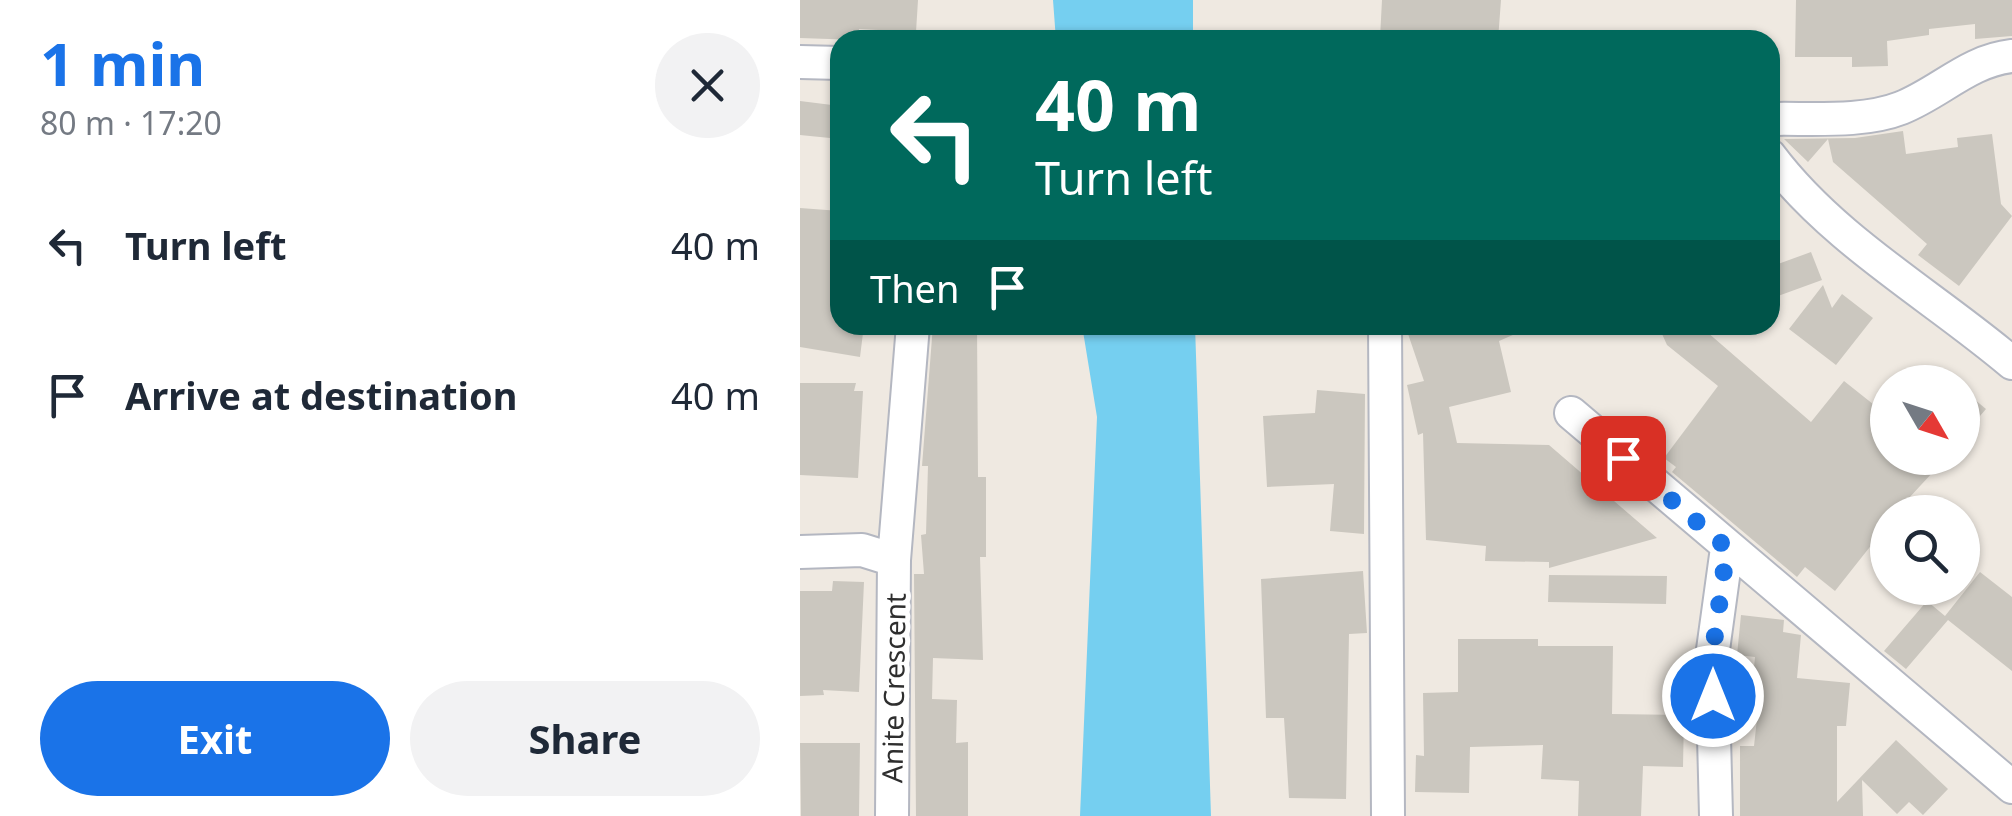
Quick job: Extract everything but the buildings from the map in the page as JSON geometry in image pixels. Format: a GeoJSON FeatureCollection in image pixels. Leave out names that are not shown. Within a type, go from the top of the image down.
{"type":"FeatureCollection","features":[{"type":"Feature","properties":{"kind":"street"},"geometry":{"type":"LineString","coordinates":[[1780,118],[1897,110],[1970,66],[2012,56]]}},
{"type":"Feature","properties":{"kind":"street"},"geometry":{"type":"LineString","coordinates":[[800,62],[830,63]]}},
{"type":"Feature","properties":{"kind":"street"},"geometry":{"type":"LineString","coordinates":[[1780,167],[1806,196],[1870,252],[2012,363]]}},
{"type":"Feature","properties":{"kind":"street","name":"Anite Crescent"},"geometry":{"type":"LineString","coordinates":[[892,816],[894,560],[912,335]]}},
{"type":"Feature","properties":{"kind":"street"},"geometry":{"type":"LineString","coordinates":[[1385,335],[1390,611],[1388,816]]}},
{"type":"Feature","properties":{"kind":"street"},"geometry":{"type":"LineString","coordinates":[[1571,414],[2012,787]]}},
{"type":"Feature","properties":{"kind":"street"},"geometry":{"type":"LineString","coordinates":[[1716,816],[1712,657],[1727,548]]}},
{"type":"Feature","properties":{"kind":"street"},"geometry":{"type":"LineString","coordinates":[[800,552],[862,550],[894,560]]}},
{"type":"Feature","properties":{"kind":"water"},"geometry":{"type":"Polygon","coordinates":[[[1053,0],[1193,0],[1193,30],[1055,30],[1053,0]]]}},
{"type":"Feature","properties":{"kind":"water"},"geometry":{"type":"Polygon","coordinates":[[[1084,335],[1195,335],[1211,816],[1080,816],[1097,417],[1084,335]]]}},
{"type":"Feature","properties":{"kind":"route"},"geometry":{"type":"LineString","coordinates":[[1623,458],[1727,548],[1712,657],[1713,696]]}}]}
